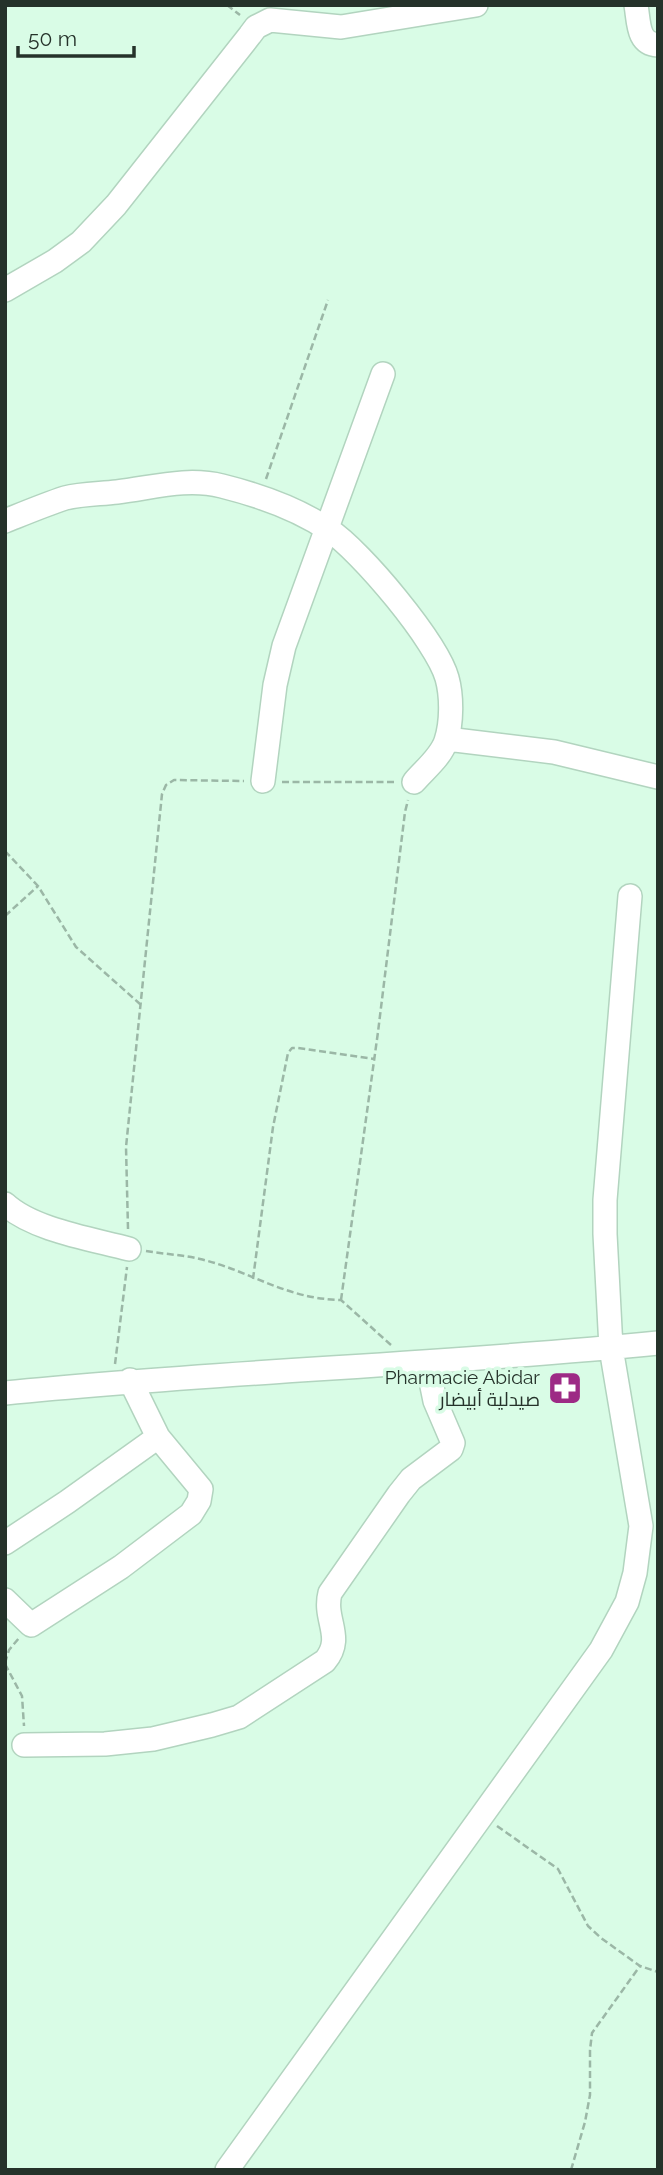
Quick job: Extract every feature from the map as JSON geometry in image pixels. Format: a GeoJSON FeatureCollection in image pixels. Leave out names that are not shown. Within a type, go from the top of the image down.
{"type":"FeatureCollection","features":[{"type":"Feature","properties":{"kind":"street"},"geometry":{"type":"LineString","coordinates":[[5,290],[55,261],[81,242],[116,205],[263,22],[275,20],[341,27],[476,5]]}},
{"type":"Feature","properties":{"kind":"street"},"geometry":{"type":"LineString","coordinates":[[636,5],[642,38],[648,43],[658,45]]}},
{"type":"Feature","properties":{"kind":"street"},"geometry":{"type":"LineString","coordinates":[[263,781],[278,668],[383,374]]}},
{"type":"Feature","properties":{"kind":"street"},"geometry":{"type":"LineString","coordinates":[[5,521],[68,497],[174,482],[220,485],[294,510],[326,528],[368,566],[433,648],[446,677],[450,703],[447,739],[443,749],[414,782]]}},
{"type":"Feature","properties":{"kind":"street"},"geometry":{"type":"LineString","coordinates":[[447,739],[555,752],[658,777]]}},
{"type":"Feature","properties":{"kind":"street"},"geometry":{"type":"LineString","coordinates":[[227,2170],[601,1650],[627,1602],[641,1525],[611,1348],[605,1200],[629,895]]}},
{"type":"Feature","properties":{"kind":"street"},"geometry":{"type":"LineString","coordinates":[[5,1204],[25,1218],[46,1226],[129,1249]]}},
{"type":"Feature","properties":{"kind":"street"},"geometry":{"type":"LineString","coordinates":[[5,1393],[122,1381],[658,1343]]}},
{"type":"Feature","properties":{"kind":"street"},"geometry":{"type":"LineString","coordinates":[[24,1745],[129,1742],[212,1725],[239,1717],[325,1661],[334,1651],[335,1642],[327,1602],[330,1593],[411,1479],[451,1450],[453,1443],[416,1362]]}},
{"type":"Feature","properties":{"kind":"street"},"geometry":{"type":"LineString","coordinates":[[5,1600],[31,1625],[121,1567],[191,1514],[199,1501],[201,1489],[158,1437],[122,1381]]}},
{"type":"Feature","properties":{"kind":"street"},"geometry":{"type":"LineString","coordinates":[[5,1543],[67,1503],[158,1437]]}},
{"type":"Feature","properties":{"kind":"path"},"geometry":{"type":"LineString","coordinates":[[259,499],[328,300]]}},
{"type":"Feature","properties":{"kind":"path"},"geometry":{"type":"LineString","coordinates":[[122,1381],[122,1291],[129,1249],[126,1147],[158,823],[166,785],[174,780],[414,782],[405,812],[341,1300]]}},
{"type":"Feature","properties":{"kind":"path"},"geometry":{"type":"LineString","coordinates":[[5,851],[38,886],[76,947],[140,1004]]}},
{"type":"Feature","properties":{"kind":"path"},"geometry":{"type":"LineString","coordinates":[[5,916],[38,886]]}},
{"type":"Feature","properties":{"kind":"path"},"geometry":{"type":"LineString","coordinates":[[253,1279],[273,1127],[288,1052],[292,1048],[298,1048],[374,1059]]}},
{"type":"Feature","properties":{"kind":"path"},"geometry":{"type":"LineString","coordinates":[[129,1249],[201,1259],[298,1295],[341,1300],[416,1362]]}},
{"type":"Feature","properties":{"kind":"path"},"geometry":{"type":"LineString","coordinates":[[24,1745],[22,1696],[5,1663],[9,1650],[31,1625]]}},
{"type":"Feature","properties":{"kind":"path"},"geometry":{"type":"LineString","coordinates":[[483,1816],[558,1869],[588,1926],[601,1938],[640,1966],[658,1972]]}},
{"type":"Feature","properties":{"kind":"path"},"geometry":{"type":"LineString","coordinates":[[571,2170],[590,2095],[592,2033],[640,1966]]}},
{"type":"Feature","properties":{"kind":"place","name":"Pharmacie Abidar صيدلية أبيضار"},"geometry":{"type":"Point","coordinates":[565,1388]}}]}
